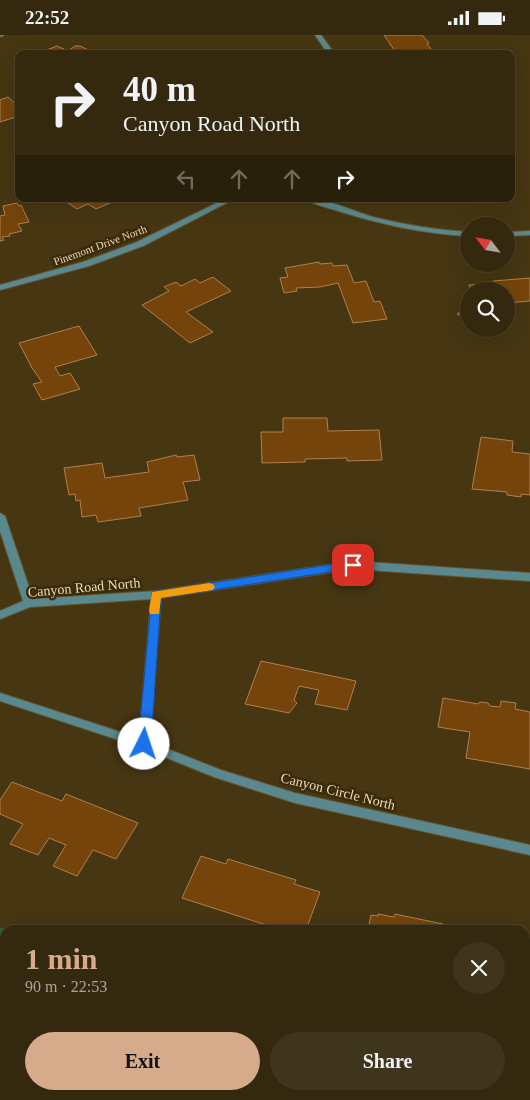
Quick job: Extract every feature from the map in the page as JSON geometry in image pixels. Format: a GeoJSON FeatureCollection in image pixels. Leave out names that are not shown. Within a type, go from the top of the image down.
{"type":"FeatureCollection","features":[{"type":"Feature","properties":{"kind":"street"},"geometry":{"type":"LineString","coordinates":[[318,35],[329,50]]}},
{"type":"Feature","properties":{"kind":"street","name":"Pinemont Drive North"},"geometry":{"type":"LineString","coordinates":[[0,288],[86,264],[140,245],[224,202]]}},
{"type":"Feature","properties":{"kind":"street"},"geometry":{"type":"LineString","coordinates":[[319,202],[391,225],[460,234]]}},
{"type":"Feature","properties":{"kind":"street"},"geometry":{"type":"LineString","coordinates":[[515,234],[530,233]]}},
{"type":"Feature","properties":{"kind":"street"},"geometry":{"type":"LineString","coordinates":[[0,516],[29,603]]}},
{"type":"Feature","properties":{"kind":"street","name":"Canyon Road North"},"geometry":{"type":"LineString","coordinates":[[0,615],[29,603],[156,595],[353,565],[530,577]]}},
{"type":"Feature","properties":{"kind":"street"},"geometry":{"type":"LineString","coordinates":[[144,744],[156,595]]}},
{"type":"Feature","properties":{"kind":"street","name":"Canyon Circle North"},"geometry":{"type":"LineString","coordinates":[[0,697],[144,744],[218,774],[295,798],[530,850]]}},
{"type":"Feature","properties":{"kind":"building"},"geometry":{"type":"Polygon","coordinates":[[[384,35],[422,35],[429,43],[427,44],[431,49],[427,50],[394,50],[384,35]]]}},
{"type":"Feature","properties":{"kind":"building"},"geometry":{"type":"Polygon","coordinates":[[[57,46],[66,50],[46,50],[57,46]]]}},
{"type":"Feature","properties":{"kind":"building"},"geometry":{"type":"Polygon","coordinates":[[[75,46],[88,50],[69,50],[75,46]]]}},
{"type":"Feature","properties":{"kind":"building"},"geometry":{"type":"Polygon","coordinates":[[[8,97],[15,103],[15,117],[0,122],[0,100],[8,97]]]}},
{"type":"Feature","properties":{"kind":"building"},"geometry":{"type":"Polygon","coordinates":[[[66,202],[112,202],[96,209],[88,204],[77,209],[66,202]]]}},
{"type":"Feature","properties":{"kind":"building"},"geometry":{"type":"Polygon","coordinates":[[[17,203],[19,206],[21,205],[29,222],[18,224],[22,231],[2,237],[4,240],[0,241],[0,216],[5,215],[3,206],[17,203]]]}},
{"type":"Feature","properties":{"kind":"building"},"geometry":{"type":"Polygon","coordinates":[[[319,262],[320,264],[332,263],[333,266],[347,265],[354,283],[366,281],[374,302],[380,301],[387,319],[353,323],[338,283],[320,287],[296,288],[297,291],[284,293],[280,278],[288,277],[285,268],[319,262]]]}},
{"type":"Feature","properties":{"kind":"building"},"geometry":{"type":"Polygon","coordinates":[[[213,277],[231,291],[186,312],[213,332],[190,343],[142,305],[169,291],[164,287],[176,282],[181,286],[195,279],[200,283],[213,277]]]}},
{"type":"Feature","properties":{"kind":"building"},"geometry":{"type":"Polygon","coordinates":[[[530,278],[530,301],[515,302],[515,282],[493,281],[530,278]]]}},
{"type":"Feature","properties":{"kind":"building"},"geometry":{"type":"Polygon","coordinates":[[[79,326],[97,355],[55,367],[60,376],[70,373],[80,389],[42,400],[33,384],[42,382],[32,368],[19,343],[79,326]]]}},
{"type":"Feature","properties":{"kind":"building"},"geometry":{"type":"Polygon","coordinates":[[[283,418],[327,418],[328,431],[379,430],[382,460],[347,461],[347,458],[305,459],[305,462],[262,463],[261,432],[283,432],[283,418]]]}},
{"type":"Feature","properties":{"kind":"building"},"geometry":{"type":"Polygon","coordinates":[[[481,437],[513,441],[512,452],[530,454],[530,495],[521,494],[521,497],[507,495],[507,492],[472,489],[481,437]]]}},
{"type":"Feature","properties":{"kind":"building"},"geometry":{"type":"Polygon","coordinates":[[[176,455],[177,457],[194,455],[200,480],[183,482],[188,500],[139,508],[141,516],[98,522],[96,515],[82,517],[80,500],[76,501],[75,494],[69,495],[64,468],[102,463],[105,478],[149,472],[147,462],[176,455]]]}},
{"type":"Feature","properties":{"kind":"building"},"geometry":{"type":"Polygon","coordinates":[[[261,661],[356,681],[347,710],[315,704],[319,690],[299,686],[294,700],[297,703],[289,713],[245,704],[261,661]]]}},
{"type":"Feature","properties":{"kind":"building"},"geometry":{"type":"Polygon","coordinates":[[[443,698],[478,704],[480,702],[488,703],[490,706],[500,707],[501,701],[516,703],[515,709],[530,712],[530,769],[466,758],[470,732],[438,727],[443,698]]]}},
{"type":"Feature","properties":{"kind":"building"},"geometry":{"type":"Polygon","coordinates":[[[12,782],[62,801],[66,794],[138,823],[116,859],[93,850],[77,876],[53,866],[66,845],[49,838],[38,855],[10,844],[23,824],[0,814],[0,800],[12,782]]]}},
{"type":"Feature","properties":{"kind":"building"},"geometry":{"type":"Polygon","coordinates":[[[201,856],[226,864],[228,859],[296,880],[294,884],[320,892],[308,925],[266,925],[182,898],[201,856]]]}},
{"type":"Feature","properties":{"kind":"building"},"geometry":{"type":"Polygon","coordinates":[[[378,914],[394,917],[395,914],[443,925],[369,925],[371,915],[378,916],[378,914]]]}},
{"type":"Feature","properties":{"kind":"slow traffic"},"geometry":{"type":"LineString","coordinates":[[154,611],[156,595],[209,587]]}},
{"type":"Feature","properties":{"kind":"route"},"geometry":{"type":"LineString","coordinates":[[144,744],[156,595],[353,565]]}}]}
